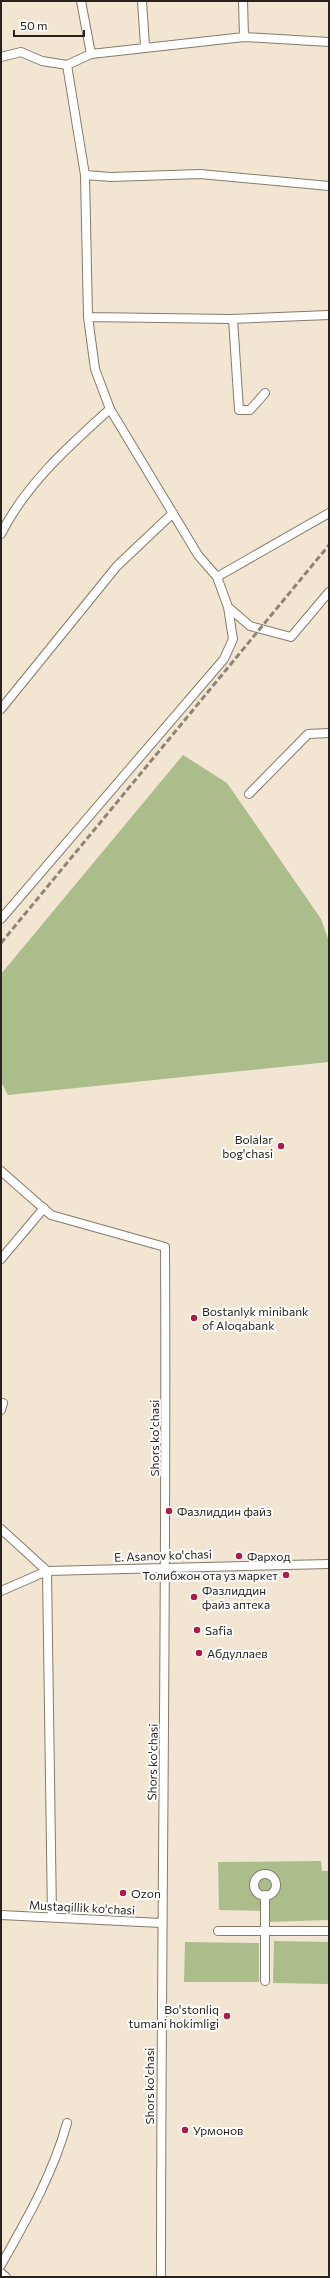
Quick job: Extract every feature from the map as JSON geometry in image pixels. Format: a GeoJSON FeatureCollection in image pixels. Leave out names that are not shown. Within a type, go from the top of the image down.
{"type":"FeatureCollection","features":[{"type":"Feature","properties":{"kind":"street"},"geometry":{"type":"LineString","coordinates":[[81,1],[91,54]]}},
{"type":"Feature","properties":{"kind":"street"},"geometry":{"type":"LineString","coordinates":[[142,1],[145,46]]}},
{"type":"Feature","properties":{"kind":"street"},"geometry":{"type":"LineString","coordinates":[[243,1],[244,37]]}},
{"type":"Feature","properties":{"kind":"street"},"geometry":{"type":"LineString","coordinates":[[1,58],[21,52],[42,60],[67,65],[91,54],[145,46],[244,37],[329,42]]}},
{"type":"Feature","properties":{"kind":"street"},"geometry":{"type":"LineString","coordinates":[[1,919],[224,659],[233,639],[228,607],[217,577],[198,554],[110,410],[95,369],[88,317],[85,175],[67,65]]}},
{"type":"Feature","properties":{"kind":"street"},"geometry":{"type":"LineString","coordinates":[[85,175],[111,177],[200,174],[329,186]]}},
{"type":"Feature","properties":{"kind":"street"},"geometry":{"type":"LineString","coordinates":[[88,317],[233,319],[329,314]]}},
{"type":"Feature","properties":{"kind":"street"},"geometry":{"type":"LineString","coordinates":[[233,319],[239,410],[250,410],[265,392]]}},
{"type":"Feature","properties":{"kind":"street"},"geometry":{"type":"LineString","coordinates":[[1,534],[11,514],[56,458],[110,410]]}},
{"type":"Feature","properties":{"kind":"street"},"geometry":{"type":"LineString","coordinates":[[1,709],[117,566],[173,513]]}},
{"type":"Feature","properties":{"kind":"street"},"geometry":{"type":"LineString","coordinates":[[217,577],[329,513]]}},
{"type":"Feature","properties":{"kind":"street"},"geometry":{"type":"LineString","coordinates":[[228,607],[250,626],[291,636],[329,592]]}},
{"type":"Feature","properties":{"kind":"street"},"geometry":{"type":"LineString","coordinates":[[248,794],[308,734],[329,733]]}},
{"type":"Feature","properties":{"kind":"street"},"geometry":{"type":"LineString","coordinates":[[1,1171],[44,1208],[1,1259]]}},
{"type":"Feature","properties":{"kind":"street","name":"Shors ko'chasi"},"geometry":{"type":"LineString","coordinates":[[44,1208],[51,1215],[165,1247],[166,1567],[161,1923],[161,2277]]}},
{"type":"Feature","properties":{"kind":"street"},"geometry":{"type":"LineString","coordinates":[[1,1529],[47,1571],[52,1917]]}},
{"type":"Feature","properties":{"kind":"street","name":"E. Asanov ko'chasi"},"geometry":{"type":"LineString","coordinates":[[1,1591],[47,1571],[329,1564]]}},
{"type":"Feature","properties":{"kind":"street"},"geometry":{"type":"LineString","coordinates":[[265,1895],[265,1981]]}},
{"type":"Feature","properties":{"kind":"street","name":"Mustaqillik ko'chasi"},"geometry":{"type":"LineString","coordinates":[[1,1915],[161,1923]]}},
{"type":"Feature","properties":{"kind":"street"},"geometry":{"type":"LineString","coordinates":[[218,1931],[329,1931]]}},
{"type":"Feature","properties":{"kind":"street"},"geometry":{"type":"LineString","coordinates":[[1,2265],[37,2202],[62,2140],[67,2123]]}},
{"type":"Feature","properties":{"kind":"street"},"geometry":{"type":"LineString","coordinates":[[1,2273],[6,2277]]}},
{"type":"Feature","properties":{"kind":"green space"},"geometry":{"type":"Polygon","coordinates":[[[183,755],[227,783],[321,919],[329,941],[329,1062],[8,1095],[1,1082],[1,974],[183,755]]]}},
{"type":"Feature","properties":{"kind":"green space"},"geometry":{"type":"Polygon","coordinates":[[[321,1861],[322,1871],[329,1871],[329,1920],[269,1922],[268,1911],[219,1910],[218,1862],[321,1861]]]}},
{"type":"Feature","properties":{"kind":"green space"},"geometry":{"type":"Polygon","coordinates":[[[274,1941],[329,1942],[329,1984],[273,1983],[274,1941]]]}},
{"type":"Feature","properties":{"kind":"green space"},"geometry":{"type":"Polygon","coordinates":[[[185,1942],[259,1943],[259,1982],[184,1982],[185,1942]]]}},
{"type":"Feature","properties":{"kind":"railway"},"geometry":{"type":"LineString","coordinates":[[1,943],[329,545]]}},
{"type":"Feature","properties":{"kind":"place","name":"Bolalar bog'chasi"},"geometry":{"type":"Point","coordinates":[281,1146]}},
{"type":"Feature","properties":{"kind":"place","name":"Bostanlyk minibank of Aloqabank"},"geometry":{"type":"Point","coordinates":[194,1318]}},
{"type":"Feature","properties":{"kind":"place","name":"Фазлиддин файз"},"geometry":{"type":"Point","coordinates":[169,1511]}},
{"type":"Feature","properties":{"kind":"place","name":"Фарход"},"geometry":{"type":"Point","coordinates":[239,1556]}},
{"type":"Feature","properties":{"kind":"place","name":"Толибжон ота уз маркет"},"geometry":{"type":"Point","coordinates":[286,1575]}},
{"type":"Feature","properties":{"kind":"place","name":"Фазлиддин файз аптека"},"geometry":{"type":"Point","coordinates":[194,1597]}},
{"type":"Feature","properties":{"kind":"place","name":"Safia"},"geometry":{"type":"Point","coordinates":[197,1630]}},
{"type":"Feature","properties":{"kind":"place","name":"Абдуллаев"},"geometry":{"type":"Point","coordinates":[199,1653]}},
{"type":"Feature","properties":{"kind":"place","name":"Ozon"},"geometry":{"type":"Point","coordinates":[123,1893]}},
{"type":"Feature","properties":{"kind":"place","name":"Bo'stonliq tumani hokimligi"},"geometry":{"type":"Point","coordinates":[227,2016]}},
{"type":"Feature","properties":{"kind":"place","name":"Урмонов"},"geometry":{"type":"Point","coordinates":[185,2130]}}]}
